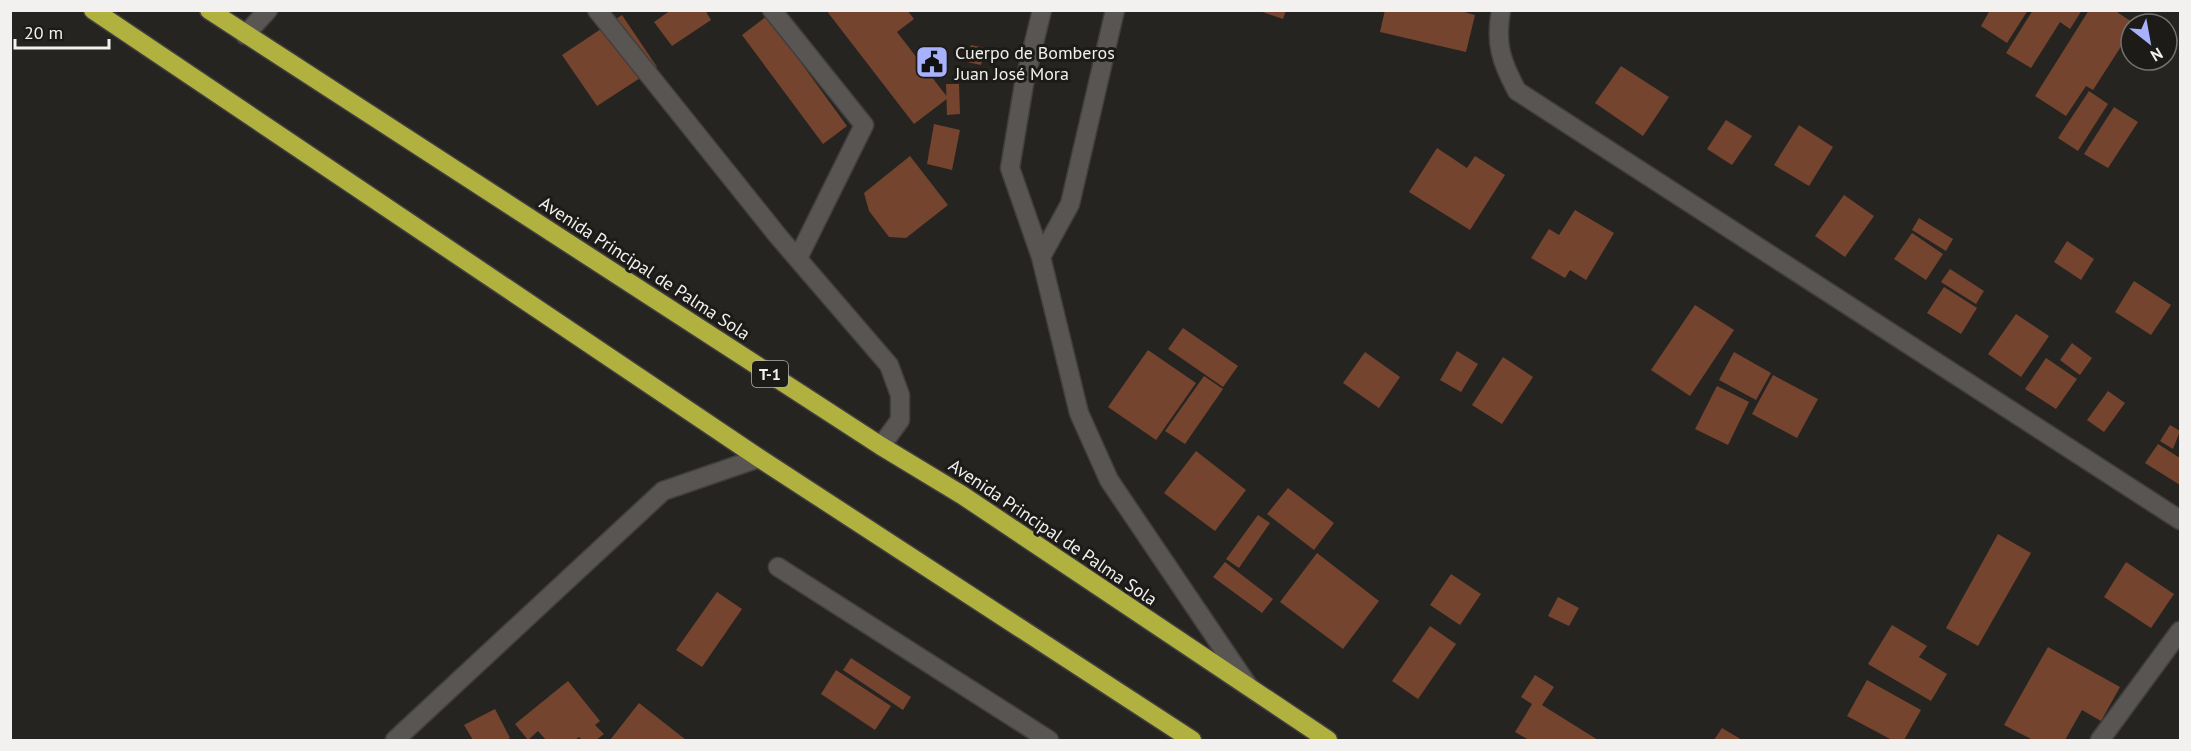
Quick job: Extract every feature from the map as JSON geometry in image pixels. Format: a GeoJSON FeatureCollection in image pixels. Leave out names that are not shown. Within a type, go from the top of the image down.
{"type":"FeatureCollection","features":[{"type":"Feature","properties":{"kind":"highway"},"geometry":{"type":"LineString","coordinates":[[93,10],[759,458],[1192,741]]}},
{"type":"Feature","properties":{"kind":"highway","name":"Avenida Principal de Palma Sola"},"geometry":{"type":"LineString","coordinates":[[208,10],[881,446],[962,495],[1328,741]]}},
{"type":"Feature","properties":{"kind":"street"},"geometry":{"type":"LineString","coordinates":[[245,35],[268,10]]}},
{"type":"Feature","properties":{"kind":"street"},"geometry":{"type":"LineString","coordinates":[[597,10],[798,258],[880,352],[897,380],[900,395],[900,420],[881,446]]}},
{"type":"Feature","properties":{"kind":"street"},"geometry":{"type":"LineString","coordinates":[[772,10],[864,125],[798,258]]}},
{"type":"Feature","properties":{"kind":"street"},"geometry":{"type":"LineString","coordinates":[[1042,10],[1024,84],[1010,168],[1041,257],[1079,413],[1109,480],[1251,689]]}},
{"type":"Feature","properties":{"kind":"street"},"geometry":{"type":"LineString","coordinates":[[1041,257],[1070,204],[1115,10]]}},
{"type":"Feature","properties":{"kind":"street"},"geometry":{"type":"LineString","coordinates":[[1501,10],[1496,36],[1504,67],[1517,92],[2181,520]]}},
{"type":"Feature","properties":{"kind":"street"},"geometry":{"type":"LineString","coordinates":[[395,741],[663,491],[759,458]]}},
{"type":"Feature","properties":{"kind":"street"},"geometry":{"type":"LineString","coordinates":[[778,567],[1049,741]]}},
{"type":"Feature","properties":{"kind":"street"},"geometry":{"type":"LineString","coordinates":[[2100,741],[2181,631]]}},
{"type":"Feature","properties":{"kind":"building"},"geometry":{"type":"Polygon","coordinates":[[[671,10],[705,10],[711,20],[672,46],[654,22],[671,10]]]}},
{"type":"Feature","properties":{"kind":"building"},"geometry":{"type":"Polygon","coordinates":[[[826,10],[907,10],[914,19],[897,32],[948,98],[914,124],[826,10]]]}},
{"type":"Feature","properties":{"kind":"building"},"geometry":{"type":"Polygon","coordinates":[[[1257,10],[1286,10],[1283,19],[1257,10]]]}},
{"type":"Feature","properties":{"kind":"building"},"geometry":{"type":"Polygon","coordinates":[[[1385,10],[1457,10],[1475,15],[1466,52],[1380,32],[1385,10]]]}},
{"type":"Feature","properties":{"kind":"building"},"geometry":{"type":"Polygon","coordinates":[[[1990,10],[2028,10],[2007,43],[1981,26],[1990,10]]]}},
{"type":"Feature","properties":{"kind":"building"},"geometry":{"type":"Polygon","coordinates":[[[2033,10],[2082,10],[2070,29],[2060,22],[2031,68],[2006,53],[2033,10]]]}},
{"type":"Feature","properties":{"kind":"building"},"geometry":{"type":"Polygon","coordinates":[[[2089,10],[2114,10],[2119,13],[2119,50],[2093,90],[2086,86],[2066,116],[2035,96],[2089,10]]]}},
{"type":"Feature","properties":{"kind":"building"},"geometry":{"type":"Polygon","coordinates":[[[622,15],[657,67],[597,106],[562,55],[622,15]]]}},
{"type":"Feature","properties":{"kind":"building"},"geometry":{"type":"Polygon","coordinates":[[[767,16],[847,126],[823,144],[742,35],[767,16]]]}},
{"type":"Feature","properties":{"kind":"building"},"geometry":{"type":"Polygon","coordinates":[[[971,45],[985,48],[981,65],[967,62],[971,45]]]}},
{"type":"Feature","properties":{"kind":"building"},"geometry":{"type":"Polygon","coordinates":[[[1621,66],[1669,97],[1643,136],[1595,103],[1621,66]]]}},
{"type":"Feature","properties":{"kind":"building"},"geometry":{"type":"Polygon","coordinates":[[[946,84],[959,84],[960,114],[947,115],[946,84]]]}},
{"type":"Feature","properties":{"kind":"building"},"geometry":{"type":"Polygon","coordinates":[[[2089,91],[2108,104],[2078,151],[2058,138],[2089,91]]]}},
{"type":"Feature","properties":{"kind":"building"},"geometry":{"type":"Polygon","coordinates":[[[2114,107],[2138,122],[2108,168],[2084,154],[2114,107]]]}},
{"type":"Feature","properties":{"kind":"building"},"geometry":{"type":"Polygon","coordinates":[[[1726,120],[1752,136],[1732,165],[1707,149],[1726,120]]]}},
{"type":"Feature","properties":{"kind":"building"},"geometry":{"type":"Polygon","coordinates":[[[934,124],[960,130],[952,170],[927,164],[934,124]]]}},
{"type":"Feature","properties":{"kind":"building"},"geometry":{"type":"Polygon","coordinates":[[[1799,125],[1833,147],[1809,186],[1774,165],[1799,125]]]}},
{"type":"Feature","properties":{"kind":"building"},"geometry":{"type":"Polygon","coordinates":[[[1437,148],[1467,168],[1475,156],[1505,175],[1470,230],[1409,192],[1437,148]]]}},
{"type":"Feature","properties":{"kind":"building"},"geometry":{"type":"Polygon","coordinates":[[[910,156],[948,205],[906,238],[889,237],[869,211],[864,193],[910,156]]]}},
{"type":"Feature","properties":{"kind":"building"},"geometry":{"type":"Polygon","coordinates":[[[1844,195],[1874,216],[1845,257],[1815,236],[1844,195]]]}},
{"type":"Feature","properties":{"kind":"building"},"geometry":{"type":"Polygon","coordinates":[[[1575,210],[1614,233],[1586,280],[1570,270],[1565,278],[1531,258],[1549,229],[1559,235],[1575,210]]]}},
{"type":"Feature","properties":{"kind":"building"},"geometry":{"type":"Polygon","coordinates":[[[1919,218],[1953,239],[1946,251],[1912,230],[1919,218]]]}},
{"type":"Feature","properties":{"kind":"building"},"geometry":{"type":"Polygon","coordinates":[[[1912,233],[1943,254],[1926,280],[1894,259],[1912,233]]]}},
{"type":"Feature","properties":{"kind":"building"},"geometry":{"type":"Polygon","coordinates":[[[2067,241],[2094,259],[2081,280],[2054,262],[2067,241]]]}},
{"type":"Feature","properties":{"kind":"building"},"geometry":{"type":"Polygon","coordinates":[[[1950,269],[1984,291],[1976,304],[1941,282],[1950,269]]]}},
{"type":"Feature","properties":{"kind":"building"},"geometry":{"type":"Polygon","coordinates":[[[2134,281],[2171,305],[2151,335],[2115,312],[2134,281]]]}},
{"type":"Feature","properties":{"kind":"building"},"geometry":{"type":"Polygon","coordinates":[[[1944,287],[1977,308],[1961,334],[1927,313],[1944,287]]]}},
{"type":"Feature","properties":{"kind":"building"},"geometry":{"type":"Polygon","coordinates":[[[1695,305],[1734,330],[1690,396],[1651,370],[1695,305]]]}},
{"type":"Feature","properties":{"kind":"building"},"geometry":{"type":"Polygon","coordinates":[[[2016,314],[2049,336],[2021,377],[1988,354],[2016,314]]]}},
{"type":"Feature","properties":{"kind":"building"},"geometry":{"type":"Polygon","coordinates":[[[1183,328],[1238,366],[1223,387],[1168,349],[1183,328]]]}},
{"type":"Feature","properties":{"kind":"building"},"geometry":{"type":"Polygon","coordinates":[[[2072,343],[2092,358],[2080,375],[2060,360],[2072,343]]]}},
{"type":"Feature","properties":{"kind":"building"},"geometry":{"type":"Polygon","coordinates":[[[1148,350],[1196,383],[1156,440],[1108,407],[1148,350]]]}},
{"type":"Feature","properties":{"kind":"building"},"geometry":{"type":"Polygon","coordinates":[[[1457,351],[1478,364],[1461,392],[1440,380],[1457,351]]]}},
{"type":"Feature","properties":{"kind":"building"},"geometry":{"type":"Polygon","coordinates":[[[1365,352],[1400,377],[1379,408],[1343,383],[1365,352]]]}},
{"type":"Feature","properties":{"kind":"building"},"geometry":{"type":"Polygon","coordinates":[[[1734,352],[1771,373],[1756,400],[1719,380],[1734,352]]]}},
{"type":"Feature","properties":{"kind":"building"},"geometry":{"type":"Polygon","coordinates":[[[1503,357],[1533,377],[1502,424],[1472,405],[1503,357]]]}},
{"type":"Feature","properties":{"kind":"building"},"geometry":{"type":"Polygon","coordinates":[[[2046,358],[2077,379],[2056,409],[2025,389],[2046,358]]]}},
{"type":"Feature","properties":{"kind":"building"},"geometry":{"type":"Polygon","coordinates":[[[1773,375],[1818,399],[1797,438],[1752,414],[1773,375]]]}},
{"type":"Feature","properties":{"kind":"building"},"geometry":{"type":"Polygon","coordinates":[[[1204,376],[1223,389],[1185,444],[1165,431],[1204,376]]]}},
{"type":"Feature","properties":{"kind":"building"},"geometry":{"type":"Polygon","coordinates":[[[1717,386],[1749,402],[1728,445],[1695,429],[1717,386]]]}},
{"type":"Feature","properties":{"kind":"building"},"geometry":{"type":"Polygon","coordinates":[[[2108,391],[2125,403],[2104,432],[2087,420],[2108,391]]]}},
{"type":"Feature","properties":{"kind":"building"},"geometry":{"type":"Polygon","coordinates":[[[2170,425],[2180,431],[2173,449],[2160,441],[2170,425]]]}},
{"type":"Feature","properties":{"kind":"building"},"geometry":{"type":"Polygon","coordinates":[[[2158,444],[2180,458],[2180,485],[2145,463],[2158,444]]]}},
{"type":"Feature","properties":{"kind":"building"},"geometry":{"type":"Polygon","coordinates":[[[1196,451],[1246,490],[1215,531],[1164,493],[1196,451]]]}},
{"type":"Feature","properties":{"kind":"building"},"geometry":{"type":"Polygon","coordinates":[[[1288,488],[1334,523],[1314,550],[1267,514],[1288,488]]]}},
{"type":"Feature","properties":{"kind":"building"},"geometry":{"type":"Polygon","coordinates":[[[1258,515],[1270,523],[1239,568],[1226,559],[1258,515]]]}},
{"type":"Feature","properties":{"kind":"building"},"geometry":{"type":"Polygon","coordinates":[[[1998,534],[2031,553],[1978,646],[1946,628],[1998,534]]]}},
{"type":"Feature","properties":{"kind":"building"},"geometry":{"type":"Polygon","coordinates":[[[1317,553],[1379,601],[1343,649],[1280,602],[1317,553]]]}},
{"type":"Feature","properties":{"kind":"building"},"geometry":{"type":"Polygon","coordinates":[[[1225,562],[1273,599],[1262,613],[1213,577],[1225,562]]]}},
{"type":"Feature","properties":{"kind":"building"},"geometry":{"type":"Polygon","coordinates":[[[2126,562],[2174,594],[2151,628],[2104,597],[2126,562]]]}},
{"type":"Feature","properties":{"kind":"building"},"geometry":{"type":"Polygon","coordinates":[[[1451,574],[1481,594],[1460,625],[1430,605],[1451,574]]]}},
{"type":"Feature","properties":{"kind":"building"},"geometry":{"type":"Polygon","coordinates":[[[717,592],[742,609],[702,667],[676,650],[717,592]]]}},
{"type":"Feature","properties":{"kind":"building"},"geometry":{"type":"Polygon","coordinates":[[[1558,597],[1579,608],[1569,626],[1548,616],[1558,597]]]}},
{"type":"Feature","properties":{"kind":"building"},"geometry":{"type":"Polygon","coordinates":[[[1892,625],[1927,646],[1919,657],[1947,674],[1931,701],[1868,664],[1892,625]]]}},
{"type":"Feature","properties":{"kind":"building"},"geometry":{"type":"Polygon","coordinates":[[[1430,626],[1456,644],[1418,699],[1392,681],[1430,626]]]}},
{"type":"Feature","properties":{"kind":"building"},"geometry":{"type":"Polygon","coordinates":[[[2048,647],[2120,687],[2101,721],[2082,710],[2065,740],[2033,740],[2004,725],[2048,647]]]}},
{"type":"Feature","properties":{"kind":"building"},"geometry":{"type":"Polygon","coordinates":[[[851,658],[911,697],[903,710],[843,670],[851,658]]]}},
{"type":"Feature","properties":{"kind":"building"},"geometry":{"type":"Polygon","coordinates":[[[836,670],[891,706],[875,730],[821,694],[836,670]]]}},
{"type":"Feature","properties":{"kind":"building"},"geometry":{"type":"Polygon","coordinates":[[[1535,675],[1554,687],[1542,705],[1598,740],[1529,740],[1515,732],[1532,704],[1521,697],[1535,675]]]}},
{"type":"Feature","properties":{"kind":"building"},"geometry":{"type":"Polygon","coordinates":[[[1867,680],[1921,710],[1904,740],[1892,740],[1847,716],[1867,680]]]}},
{"type":"Feature","properties":{"kind":"building"},"geometry":{"type":"Polygon","coordinates":[[[568,681],[600,721],[595,725],[604,734],[596,740],[582,740],[579,737],[575,740],[546,740],[538,731],[528,740],[515,724],[568,681]]]}},
{"type":"Feature","properties":{"kind":"building"},"geometry":{"type":"Polygon","coordinates":[[[639,703],[686,740],[610,740],[639,703]]]}},
{"type":"Feature","properties":{"kind":"building"},"geometry":{"type":"Polygon","coordinates":[[[495,709],[510,738],[473,740],[464,725],[495,709]]]}},
{"type":"Feature","properties":{"kind":"building"},"geometry":{"type":"Polygon","coordinates":[[[1722,728],[1742,740],[1714,740],[1722,728]]]}},
{"type":"Feature","properties":{"kind":"place","name":"Cuerpo de Bomberos Juan José Mora"},"geometry":{"type":"Point","coordinates":[932,62]}}]}
